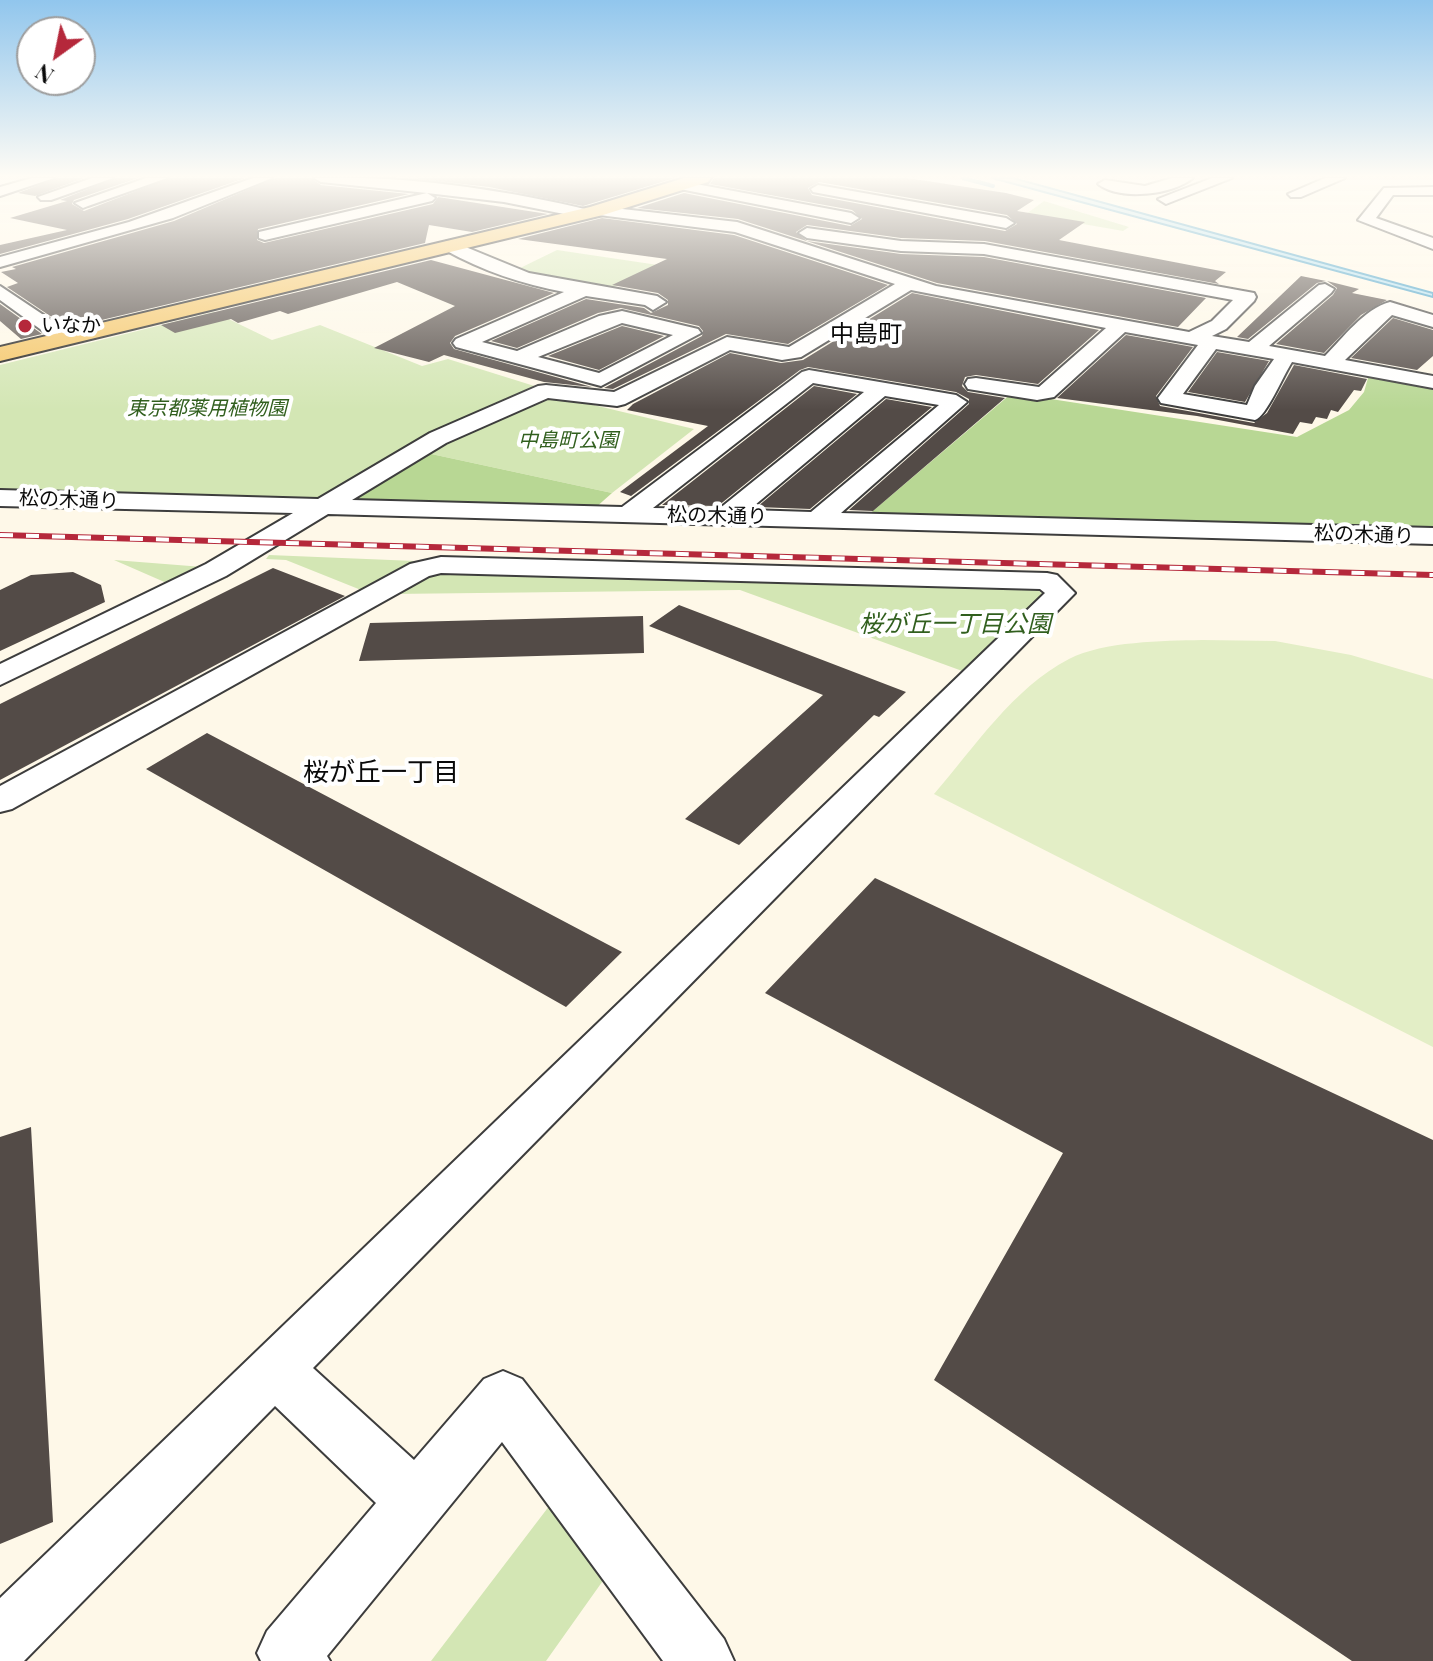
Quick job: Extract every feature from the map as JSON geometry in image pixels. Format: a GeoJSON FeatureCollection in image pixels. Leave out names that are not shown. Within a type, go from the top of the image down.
{"type":"FeatureCollection","features":[{"type":"Feature","properties":{"kind":"main road"},"geometry":{"type":"LineString","coordinates":[[0,354],[411,256]]}},
{"type":"Feature","properties":{"kind":"street"},"geometry":{"type":"LineString","coordinates":[[0,262],[26,256]]}},
{"type":"Feature","properties":{"kind":"street"},"geometry":{"type":"LineString","coordinates":[[465,256],[520,275],[657,302],[628,318]]}},
{"type":"Feature","properties":{"kind":"street"},"geometry":{"type":"LineString","coordinates":[[833,256],[933,291],[1430,378]]}},
{"type":"Feature","properties":{"kind":"street"},"geometry":{"type":"LineString","coordinates":[[1030,256],[1247,297],[1202,340],[1169,398],[1255,413],[1266,386],[1287,355]]}},
{"type":"Feature","properties":{"kind":"street"},"geometry":{"type":"LineString","coordinates":[[1046,311],[1100,270]]}},
{"type":"Feature","properties":{"kind":"street"},"geometry":{"type":"LineString","coordinates":[[0,676],[216,570],[438,438],[546,391],[617,399],[727,343],[782,354],[794,353],[910,283]]}},
{"type":"Feature","properties":{"kind":"street"},"geometry":{"type":"LineString","coordinates":[[519,358],[606,320],[628,318],[691,333],[601,380],[463,343],[586,289]]}},
{"type":"Feature","properties":{"kind":"street"},"geometry":{"type":"LineString","coordinates":[[1253,349],[1325,289]]}},
{"type":"Feature","properties":{"kind":"street"},"geometry":{"type":"LineString","coordinates":[[2,295],[65,338]]}},
{"type":"Feature","properties":{"kind":"street"},"geometry":{"type":"LineString","coordinates":[[1331,362],[1396,301],[1433,321]]}},
{"type":"Feature","properties":{"kind":"street"},"geometry":{"type":"LineString","coordinates":[[976,384],[1037,394],[1046,392],[1121,325]]}},
{"type":"Feature","properties":{"kind":"street"},"geometry":{"type":"LineString","coordinates":[[629,514],[809,376],[956,402],[819,518]]}},
{"type":"Feature","properties":{"kind":"street"},"geometry":{"type":"LineString","coordinates":[[727,516],[882,388]]}},
{"type":"Feature","properties":{"kind":"street","name":"松の木通り"},"geometry":{"type":"LineString","coordinates":[[0,498],[1433,536]]}},
{"type":"Feature","properties":{"kind":"street"},"geometry":{"type":"LineString","coordinates":[[287,527],[1433,558]]}},
{"type":"Feature","properties":{"kind":"street"},"geometry":{"type":"LineString","coordinates":[[0,801],[420,570],[441,565],[1047,581],[1061,593],[277,1371],[0,1641]]}},
{"type":"Feature","properties":{"kind":"street"},"geometry":{"type":"LineString","coordinates":[[277,1371],[415,1500]]}},
{"type":"Feature","properties":{"kind":"street"},"geometry":{"type":"LineString","coordinates":[[298,1661],[289,1653],[503,1398],[702,1661]]}},
{"type":"Feature","properties":{"kind":"green space"},"geometry":{"type":"Polygon","coordinates":[[[546,256],[594,256],[658,265],[609,290],[514,271],[546,256]]]}},
{"type":"Feature","properties":{"kind":"green space","name":"東京都薬用植物園"},"geometry":{"type":"Polygon","coordinates":[[[214,312],[272,340],[320,325],[422,366],[448,359],[544,389],[323,504],[0,490],[0,365],[214,312]]]}},
{"type":"Feature","properties":{"kind":"green space"},"geometry":{"type":"Polygon","coordinates":[[[1370,371],[1433,384],[1433,531],[867,516],[1012,393],[1297,437],[1349,410],[1364,392],[1370,371]]]}},
{"type":"Feature","properties":{"kind":"green space","name":"中島町公園"},"geometry":{"type":"Polygon","coordinates":[[[541,396],[556,396],[694,429],[612,493],[422,452],[541,396]]]}},
{"type":"Feature","properties":{"kind":"green space"},"geometry":{"type":"Polygon","coordinates":[[[422,452],[612,493],[594,509],[357,501],[353,496],[422,452]]]}},
{"type":"Feature","properties":{"kind":"green space"},"geometry":{"type":"Polygon","coordinates":[[[269,555],[415,561],[361,590],[286,560],[266,559],[269,555]]]}},
{"type":"Feature","properties":{"kind":"green space"},"geometry":{"type":"Polygon","coordinates":[[[114,560],[203,567],[169,584],[114,560]]]}},
{"type":"Feature","properties":{"kind":"green space","name":"桜が丘一丁目公園"},"geometry":{"type":"Polygon","coordinates":[[[442,571],[1033,586],[1045,596],[965,672],[740,590],[391,594],[427,574],[442,571]]]}},
{"type":"Feature","properties":{"kind":"green space"},"geometry":{"type":"Polygon","coordinates":[[[1202,640],[1275,641],[1351,655],[1433,679],[1433,1047],[934,794],[1012,702],[1049,671],[1069,659],[1116,645],[1202,640]]]}},
{"type":"Feature","properties":{"kind":"green space"},"geometry":{"type":"Polygon","coordinates":[[[553,1501],[607,1575],[546,1661],[431,1661],[553,1501]]]}},
{"type":"Feature","properties":{"kind":"water"},"geometry":{"type":"Polygon","coordinates":[[[1279,256],[1296,256],[1433,293],[1433,297],[1279,256]]]}},
{"type":"Feature","properties":{"kind":"building"},"geometry":{"type":"Polygon","coordinates":[[[52,256],[372,256],[68,328],[7,287],[18,283],[1,272],[16,269],[12,267],[52,256]]]}},
{"type":"Feature","properties":{"kind":"building"},"geometry":{"type":"Polygon","coordinates":[[[641,256],[797,256],[888,285],[788,344],[726,334],[613,389],[604,388],[702,336],[703,331],[699,326],[621,308],[598,313],[517,348],[491,341],[586,299],[644,308],[651,313],[668,305],[668,300],[658,293],[612,285],[667,259],[641,256]]]}},
{"type":"Feature","properties":{"kind":"building"},"geometry":{"type":"Polygon","coordinates":[[[852,256],[984,257],[1206,298],[1178,327],[937,283],[852,256]]]}},
{"type":"Feature","properties":{"kind":"building"},"geometry":{"type":"Polygon","coordinates":[[[1064,256],[1140,256],[1226,272],[1215,281],[1219,284],[1064,256]]]}},
{"type":"Feature","properties":{"kind":"building"},"geometry":{"type":"Polygon","coordinates":[[[431,260],[554,293],[455,336],[450,343],[454,349],[592,387],[544,382],[444,355],[429,362],[374,348],[455,306],[397,282],[288,314],[280,311],[238,323],[231,319],[175,333],[161,325],[431,260]]]}},
{"type":"Feature","properties":{"kind":"building"},"geometry":{"type":"Polygon","coordinates":[[[1301,276],[1326,281],[1317,283],[1248,339],[1237,337],[1301,276]]]}},
{"type":"Feature","properties":{"kind":"building"},"geometry":{"type":"Polygon","coordinates":[[[1327,281],[1359,289],[1352,293],[1387,300],[1361,315],[1324,353],[1276,344],[1333,295],[1337,288],[1327,281]]]}},
{"type":"Feature","properties":{"kind":"building"},"geometry":{"type":"Polygon","coordinates":[[[912,293],[1099,330],[1038,384],[976,375],[965,377],[962,386],[968,392],[1005,398],[873,511],[849,510],[969,404],[969,399],[956,392],[808,367],[631,496],[620,492],[708,426],[627,410],[633,404],[730,353],[781,363],[803,360],[912,293]]]}},
{"type":"Feature","properties":{"kind":"building"},"geometry":{"type":"Polygon","coordinates":[[[0,304],[42,334],[21,339],[0,321],[0,304]]]}},
{"type":"Feature","properties":{"kind":"building"},"geometry":{"type":"Polygon","coordinates":[[[1393,318],[1433,330],[1433,356],[1417,370],[1351,358],[1393,318]]]}},
{"type":"Feature","properties":{"kind":"building"},"geometry":{"type":"Polygon","coordinates":[[[622,326],[664,336],[599,370],[548,356],[622,326]]]}},
{"type":"Feature","properties":{"kind":"building"},"geometry":{"type":"Polygon","coordinates":[[[1126,335],[1193,347],[1156,396],[1160,406],[1254,423],[1267,413],[1294,365],[1367,379],[1361,391],[1354,390],[1338,412],[1331,410],[1327,419],[1316,417],[1312,424],[1300,422],[1293,434],[1197,416],[1057,398],[1126,335]]]}},
{"type":"Feature","properties":{"kind":"building"},"geometry":{"type":"Polygon","coordinates":[[[1217,352],[1269,361],[1245,402],[1188,392],[1217,352]]]}},
{"type":"Feature","properties":{"kind":"building"},"geometry":{"type":"Polygon","coordinates":[[[814,386],[857,394],[718,506],[662,505],[814,386]]]}},
{"type":"Feature","properties":{"kind":"building"},"geometry":{"type":"Polygon","coordinates":[[[886,399],[932,407],[810,509],[757,507],[886,399]]]}},
{"type":"Feature","properties":{"kind":"building"},"geometry":{"type":"Polygon","coordinates":[[[273,568],[345,596],[0,780],[0,704],[273,568]]]}},
{"type":"Feature","properties":{"kind":"building"},"geometry":{"type":"Polygon","coordinates":[[[73,572],[101,585],[105,602],[0,651],[0,590],[31,575],[73,572]]]}},
{"type":"Feature","properties":{"kind":"building"},"geometry":{"type":"Polygon","coordinates":[[[679,605],[906,692],[879,717],[874,715],[739,845],[685,819],[823,695],[649,626],[679,605]]]}},
{"type":"Feature","properties":{"kind":"building"},"geometry":{"type":"Polygon","coordinates":[[[643,616],[644,653],[359,661],[370,623],[643,616]]]}},
{"type":"Feature","properties":{"kind":"building"},"geometry":{"type":"Polygon","coordinates":[[[207,733],[622,952],[566,1007],[146,769],[207,733]]]}},
{"type":"Feature","properties":{"kind":"building"},"geometry":{"type":"Polygon","coordinates":[[[875,878],[1433,1140],[1433,1661],[1352,1661],[934,1380],[1063,1153],[765,993],[875,878]]]}},
{"type":"Feature","properties":{"kind":"building"},"geometry":{"type":"Polygon","coordinates":[[[31,1127],[53,1522],[0,1544],[0,1137],[31,1127]]]}},
{"type":"Feature","properties":{"kind":"railway"},"geometry":{"type":"LineString","coordinates":[[0,535],[1433,575]]}},
{"type":"Feature","properties":{"kind":"place","name":"いなか"},"geometry":{"type":"Point","coordinates":[25,326]}},
{"type":"Feature","properties":{"kind":"district","name":"中島町"},"geometry":{"type":"Point","coordinates":[866,335]}},
{"type":"Feature","properties":{"kind":"district","name":"桜が丘一丁目"},"geometry":{"type":"Point","coordinates":[381,773]}}]}
